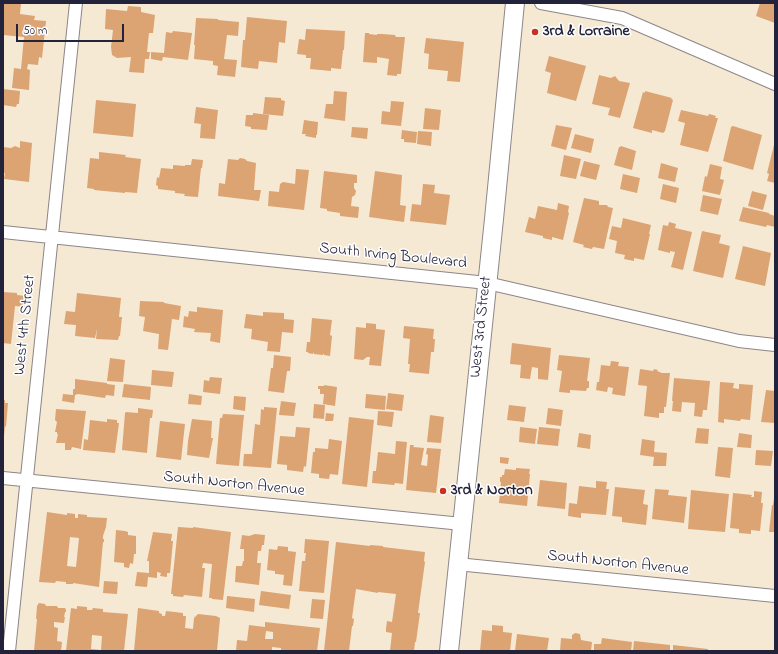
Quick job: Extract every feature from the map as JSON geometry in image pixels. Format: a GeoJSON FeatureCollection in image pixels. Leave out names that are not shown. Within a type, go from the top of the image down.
{"type":"FeatureCollection","features":[{"type":"Feature","properties":{"kind":"main road","name":"West 3rd Street"},"geometry":{"type":"LineString","coordinates":[[449,651],[515,3]]}},
{"type":"Feature","properties":{"kind":"street","name":"West 4th Street"},"geometry":{"type":"LineString","coordinates":[[9,651],[76,3]]}},
{"type":"Feature","properties":{"kind":"street"},"geometry":{"type":"LineString","coordinates":[[541,3],[622,18],[775,84]]}},
{"type":"Feature","properties":{"kind":"street","name":"South Irving Boulevard"},"geometry":{"type":"LineString","coordinates":[[3,232],[487,283],[739,341],[775,344]]}},
{"type":"Feature","properties":{"kind":"street","name":"South Norton Avenue"},"geometry":{"type":"LineString","coordinates":[[3,478],[462,524]]}},
{"type":"Feature","properties":{"kind":"street","name":"South Norton Avenue"},"geometry":{"type":"LineString","coordinates":[[458,564],[775,596]]}},
{"type":"Feature","properties":{"kind":"building"},"geometry":{"type":"Polygon","coordinates":[[[4,3],[21,3],[20,14],[35,16],[34,20],[46,21],[42,58],[39,57],[38,65],[28,64],[27,69],[30,70],[29,90],[12,88],[14,68],[21,69],[24,37],[3,35],[4,3]]]}},
{"type":"Feature","properties":{"kind":"building"},"geometry":{"type":"Polygon","coordinates":[[[760,3],[775,3],[775,23],[756,16],[760,3]]]}},
{"type":"Feature","properties":{"kind":"building"},"geometry":{"type":"Polygon","coordinates":[[[128,6],[141,7],[141,12],[155,15],[153,33],[149,33],[147,52],[150,52],[149,59],[145,59],[144,73],[129,72],[131,57],[117,58],[112,55],[111,47],[113,30],[105,29],[106,9],[127,11],[128,6]]]}},
{"type":"Feature","properties":{"kind":"building"},"geometry":{"type":"Polygon","coordinates":[[[247,17],[287,21],[285,43],[279,42],[277,63],[259,61],[258,69],[241,67],[243,40],[245,40],[247,17]]]}},
{"type":"Feature","properties":{"kind":"building"},"geometry":{"type":"Polygon","coordinates":[[[196,18],[239,22],[238,36],[227,35],[224,59],[237,60],[235,77],[217,75],[218,66],[213,65],[213,61],[194,59],[196,18]]]}},
{"type":"Feature","properties":{"kind":"building"},"geometry":{"type":"Polygon","coordinates":[[[306,29],[345,31],[341,69],[331,68],[331,71],[310,69],[311,58],[306,58],[306,55],[297,54],[299,39],[305,40],[306,29]]]}},
{"type":"Feature","properties":{"kind":"building"},"geometry":{"type":"Polygon","coordinates":[[[173,31],[192,33],[188,60],[163,57],[162,61],[151,59],[151,52],[164,53],[166,32],[172,33],[173,31]]]}},
{"type":"Feature","properties":{"kind":"building"},"geometry":{"type":"Polygon","coordinates":[[[365,33],[405,37],[401,74],[397,74],[397,76],[387,75],[389,59],[377,57],[377,63],[363,62],[365,33]]]}},
{"type":"Feature","properties":{"kind":"building"},"geometry":{"type":"Polygon","coordinates":[[[426,38],[464,42],[460,82],[447,81],[448,71],[428,69],[429,54],[424,53],[426,38]]]}},
{"type":"Feature","properties":{"kind":"building"},"geometry":{"type":"Polygon","coordinates":[[[549,56],[586,66],[576,101],[547,93],[551,73],[545,71],[549,56]]]}},
{"type":"Feature","properties":{"kind":"building"},"geometry":{"type":"Polygon","coordinates":[[[599,75],[611,78],[615,76],[619,81],[630,83],[620,118],[608,115],[610,108],[592,104],[599,75]]]}},
{"type":"Feature","properties":{"kind":"building"},"geometry":{"type":"Polygon","coordinates":[[[3,89],[20,91],[19,104],[17,104],[16,107],[3,105],[3,89]]]}},
{"type":"Feature","properties":{"kind":"building"},"geometry":{"type":"Polygon","coordinates":[[[334,91],[347,92],[345,121],[324,118],[326,104],[333,104],[334,91]]]}},
{"type":"Feature","properties":{"kind":"building"},"geometry":{"type":"Polygon","coordinates":[[[645,91],[672,98],[671,99],[673,100],[665,131],[663,133],[652,130],[652,133],[633,128],[643,92],[645,93],[645,91]]]}},
{"type":"Feature","properties":{"kind":"building"},"geometry":{"type":"Polygon","coordinates":[[[265,97],[281,98],[281,100],[285,101],[283,116],[263,114],[265,97]]]}},
{"type":"Feature","properties":{"kind":"building"},"geometry":{"type":"Polygon","coordinates":[[[96,100],[136,104],[133,137],[93,133],[96,100]]]}},
{"type":"Feature","properties":{"kind":"building"},"geometry":{"type":"Polygon","coordinates":[[[391,101],[404,102],[401,126],[381,124],[382,111],[390,112],[391,101]]]}},
{"type":"Feature","properties":{"kind":"building"},"geometry":{"type":"Polygon","coordinates":[[[196,107],[218,110],[215,139],[200,138],[201,124],[194,123],[196,107]]]}},
{"type":"Feature","properties":{"kind":"building"},"geometry":{"type":"Polygon","coordinates":[[[425,108],[441,110],[439,130],[423,129],[425,108]]]}},
{"type":"Feature","properties":{"kind":"building"},"geometry":{"type":"Polygon","coordinates":[[[681,110],[708,116],[709,114],[716,116],[715,118],[718,118],[708,152],[680,145],[685,123],[678,121],[681,110]]]}},
{"type":"Feature","properties":{"kind":"building"},"geometry":{"type":"Polygon","coordinates":[[[253,113],[269,115],[267,130],[251,129],[251,127],[245,126],[246,115],[253,115],[253,113]]]}},
{"type":"Feature","properties":{"kind":"building"},"geometry":{"type":"Polygon","coordinates":[[[304,120],[318,122],[316,138],[302,134],[304,120]]]}},
{"type":"Feature","properties":{"kind":"building"},"geometry":{"type":"Polygon","coordinates":[[[556,125],[572,128],[566,150],[551,146],[556,125]]]}},
{"type":"Feature","properties":{"kind":"building"},"geometry":{"type":"Polygon","coordinates":[[[733,126],[762,135],[753,170],[723,161],[731,127],[733,126]]]}},
{"type":"Feature","properties":{"kind":"building"},"geometry":{"type":"Polygon","coordinates":[[[352,127],[368,128],[367,139],[351,137],[352,127]]]}},
{"type":"Feature","properties":{"kind":"building"},"geometry":{"type":"Polygon","coordinates":[[[402,130],[417,132],[416,143],[404,142],[404,139],[401,139],[402,130]]]}},
{"type":"Feature","properties":{"kind":"building"},"geometry":{"type":"Polygon","coordinates":[[[418,131],[432,132],[431,146],[417,144],[418,131]]]}},
{"type":"Feature","properties":{"kind":"building"},"geometry":{"type":"Polygon","coordinates":[[[575,134],[594,139],[591,153],[571,148],[575,134]]]}},
{"type":"Feature","properties":{"kind":"building"},"geometry":{"type":"Polygon","coordinates":[[[20,141],[32,143],[29,182],[4,179],[3,147],[11,148],[15,146],[20,148],[20,141]]]}},
{"type":"Feature","properties":{"kind":"building"},"geometry":{"type":"Polygon","coordinates":[[[774,145],[775,183],[767,181],[769,174],[767,173],[774,145]]]}},
{"type":"Feature","properties":{"kind":"building"},"geometry":{"type":"Polygon","coordinates":[[[621,146],[636,151],[632,170],[614,165],[619,147],[621,146]]]}},
{"type":"Feature","properties":{"kind":"building"},"geometry":{"type":"Polygon","coordinates":[[[99,152],[126,155],[125,157],[141,159],[137,193],[94,190],[87,188],[90,158],[99,159],[99,152]]]}},
{"type":"Feature","properties":{"kind":"building"},"geometry":{"type":"Polygon","coordinates":[[[564,155],[581,159],[576,179],[560,176],[564,155]]]}},
{"type":"Feature","properties":{"kind":"building"},"geometry":{"type":"Polygon","coordinates":[[[240,158],[256,163],[254,190],[261,190],[259,201],[218,196],[219,183],[225,184],[228,159],[238,160],[240,158]]]}},
{"type":"Feature","properties":{"kind":"building"},"geometry":{"type":"Polygon","coordinates":[[[192,159],[203,160],[198,197],[184,196],[185,194],[175,193],[175,191],[158,189],[158,186],[156,185],[157,177],[159,178],[161,168],[173,169],[173,165],[191,165],[192,159]]]}},
{"type":"Feature","properties":{"kind":"building"},"geometry":{"type":"Polygon","coordinates":[[[584,161],[600,165],[596,180],[580,176],[584,161]]]}},
{"type":"Feature","properties":{"kind":"building"},"geometry":{"type":"Polygon","coordinates":[[[661,163],[678,168],[675,182],[658,178],[661,163]]]}},
{"type":"Feature","properties":{"kind":"building"},"geometry":{"type":"Polygon","coordinates":[[[710,164],[722,167],[720,179],[724,180],[720,195],[702,191],[705,176],[707,177],[710,164]]]}},
{"type":"Feature","properties":{"kind":"building"},"geometry":{"type":"Polygon","coordinates":[[[296,169],[309,170],[304,210],[268,206],[269,191],[279,192],[280,184],[283,182],[295,184],[296,169]]]}},
{"type":"Feature","properties":{"kind":"building"},"geometry":{"type":"Polygon","coordinates":[[[324,171],[357,175],[357,183],[354,183],[354,188],[356,191],[355,195],[352,197],[351,206],[359,207],[358,218],[340,216],[340,213],[327,211],[327,209],[320,208],[324,171]]]}},
{"type":"Feature","properties":{"kind":"building"},"geometry":{"type":"Polygon","coordinates":[[[375,171],[402,175],[400,205],[406,206],[404,222],[369,217],[375,171]]]}},
{"type":"Feature","properties":{"kind":"building"},"geometry":{"type":"Polygon","coordinates":[[[623,174],[640,178],[637,193],[620,189],[623,174]]]}},
{"type":"Feature","properties":{"kind":"building"},"geometry":{"type":"Polygon","coordinates":[[[423,184],[435,185],[434,193],[450,195],[446,225],[410,221],[412,204],[421,205],[423,184]]]}},
{"type":"Feature","properties":{"kind":"building"},"geometry":{"type":"Polygon","coordinates":[[[663,184],[679,188],[676,203],[660,199],[663,184]]]}},
{"type":"Feature","properties":{"kind":"building"},"geometry":{"type":"Polygon","coordinates":[[[752,191],[767,195],[763,210],[748,206],[752,191]]]}},
{"type":"Feature","properties":{"kind":"building"},"geometry":{"type":"Polygon","coordinates":[[[703,195],[722,199],[718,215],[700,211],[703,195]]]}},
{"type":"Feature","properties":{"kind":"building"},"geometry":{"type":"Polygon","coordinates":[[[584,198],[599,201],[599,205],[607,205],[608,207],[613,208],[604,249],[583,247],[584,245],[573,242],[584,198]]]}},
{"type":"Feature","properties":{"kind":"building"},"geometry":{"type":"Polygon","coordinates":[[[558,203],[569,206],[569,213],[563,240],[552,237],[552,240],[543,238],[543,236],[525,232],[529,217],[535,219],[538,206],[557,210],[558,203]]]}},
{"type":"Feature","properties":{"kind":"building"},"geometry":{"type":"Polygon","coordinates":[[[743,207],[769,213],[775,216],[775,227],[767,225],[766,227],[739,221],[743,207]]]}},
{"type":"Feature","properties":{"kind":"building"},"geometry":{"type":"Polygon","coordinates":[[[623,218],[651,225],[644,260],[634,258],[634,261],[624,259],[625,255],[615,253],[617,241],[609,239],[612,226],[621,228],[623,218]]]}},
{"type":"Feature","properties":{"kind":"building"},"geometry":{"type":"Polygon","coordinates":[[[669,222],[676,224],[675,228],[692,232],[683,270],[671,267],[675,252],[670,251],[670,253],[658,250],[663,225],[668,226],[669,222]]]}},
{"type":"Feature","properties":{"kind":"building"},"geometry":{"type":"Polygon","coordinates":[[[702,231],[721,235],[719,243],[730,246],[723,278],[693,271],[702,231]]]}},
{"type":"Feature","properties":{"kind":"building"},"geometry":{"type":"Polygon","coordinates":[[[743,246],[771,253],[765,286],[735,279],[743,246]]]}},
{"type":"Feature","properties":{"kind":"building"},"geometry":{"type":"Polygon","coordinates":[[[3,292],[17,293],[17,295],[25,296],[25,307],[15,306],[11,344],[3,343],[3,292]]]}},
{"type":"Feature","properties":{"kind":"building"},"geometry":{"type":"Polygon","coordinates":[[[77,293],[121,298],[119,317],[122,317],[120,336],[118,340],[96,339],[97,329],[95,338],[75,336],[76,325],[64,324],[66,311],[75,312],[77,293]]]}},
{"type":"Feature","properties":{"kind":"building"},"geometry":{"type":"Polygon","coordinates":[[[140,301],[164,302],[181,306],[179,320],[172,319],[168,350],[158,349],[159,334],[143,331],[145,317],[139,316],[140,301]]]}},
{"type":"Feature","properties":{"kind":"building"},"geometry":{"type":"Polygon","coordinates":[[[197,307],[223,310],[220,343],[210,341],[211,333],[194,332],[195,329],[183,327],[184,316],[188,317],[189,311],[197,312],[197,307]]]}},
{"type":"Feature","properties":{"kind":"building"},"geometry":{"type":"Polygon","coordinates":[[[263,312],[284,313],[284,319],[294,320],[293,333],[282,332],[280,352],[267,351],[268,342],[251,339],[252,329],[244,328],[246,314],[263,316],[263,312]]]}},
{"type":"Feature","properties":{"kind":"building"},"geometry":{"type":"Polygon","coordinates":[[[312,318],[332,320],[330,356],[324,355],[323,353],[323,355],[314,354],[313,352],[313,354],[306,352],[307,342],[310,342],[312,318]]]}},
{"type":"Feature","properties":{"kind":"building"},"geometry":{"type":"Polygon","coordinates":[[[366,323],[376,324],[376,329],[385,330],[381,366],[369,365],[370,357],[363,360],[354,359],[356,327],[366,328],[366,323]]]}},
{"type":"Feature","properties":{"kind":"building"},"geometry":{"type":"Polygon","coordinates":[[[404,326],[434,329],[434,352],[431,352],[429,374],[409,372],[410,364],[408,364],[410,339],[403,338],[404,326]]]}},
{"type":"Feature","properties":{"kind":"building"},"geometry":{"type":"Polygon","coordinates":[[[512,343],[551,348],[548,380],[538,379],[538,368],[532,367],[530,379],[520,378],[521,365],[510,364],[512,343]]]}},
{"type":"Feature","properties":{"kind":"building"},"geometry":{"type":"Polygon","coordinates":[[[274,355],[291,357],[290,371],[287,371],[284,393],[268,391],[274,355]]]}},
{"type":"Feature","properties":{"kind":"building"},"geometry":{"type":"Polygon","coordinates":[[[559,355],[590,358],[587,381],[589,381],[589,388],[587,388],[586,391],[570,390],[570,393],[559,392],[562,371],[557,370],[559,355]]]}},
{"type":"Feature","properties":{"kind":"building"},"geometry":{"type":"Polygon","coordinates":[[[110,358],[125,360],[123,382],[107,381],[110,358]]]}},
{"type":"Feature","properties":{"kind":"building"},"geometry":{"type":"Polygon","coordinates":[[[611,361],[619,362],[618,366],[629,367],[625,396],[612,394],[613,388],[608,387],[607,392],[596,390],[597,382],[599,382],[601,365],[610,366],[611,361]]]}},
{"type":"Feature","properties":{"kind":"building"},"geometry":{"type":"Polygon","coordinates":[[[640,369],[653,371],[654,369],[662,373],[670,373],[666,407],[664,407],[664,413],[659,413],[659,418],[644,416],[647,386],[638,385],[640,369]]]}},
{"type":"Feature","properties":{"kind":"building"},"geometry":{"type":"Polygon","coordinates":[[[152,370],[174,372],[172,387],[151,385],[152,370]]]}},
{"type":"Feature","properties":{"kind":"building"},"geometry":{"type":"Polygon","coordinates":[[[210,377],[222,378],[220,394],[203,392],[204,380],[209,381],[210,377]]]}},
{"type":"Feature","properties":{"kind":"building"},"geometry":{"type":"Polygon","coordinates":[[[674,378],[710,381],[707,410],[703,410],[702,417],[694,416],[695,403],[682,402],[681,412],[672,411],[674,378]]]}},
{"type":"Feature","properties":{"kind":"building"},"geometry":{"type":"Polygon","coordinates":[[[75,379],[115,385],[114,396],[106,395],[105,398],[78,394],[75,395],[74,403],[62,401],[63,394],[73,395],[73,389],[75,389],[75,379]]]}},
{"type":"Feature","properties":{"kind":"building"},"geometry":{"type":"Polygon","coordinates":[[[720,382],[734,383],[733,388],[739,389],[739,384],[753,385],[750,420],[741,419],[740,421],[724,419],[724,423],[718,422],[720,382]]]}},
{"type":"Feature","properties":{"kind":"building"},"geometry":{"type":"Polygon","coordinates":[[[124,384],[151,387],[150,400],[122,397],[124,384]]]}},
{"type":"Feature","properties":{"kind":"building"},"geometry":{"type":"Polygon","coordinates":[[[324,385],[337,387],[335,406],[323,404],[324,394],[320,394],[320,389],[318,389],[318,386],[324,385]]]}},
{"type":"Feature","properties":{"kind":"building"},"geometry":{"type":"Polygon","coordinates":[[[766,390],[775,391],[775,423],[761,422],[766,390]]]}},
{"type":"Feature","properties":{"kind":"building"},"geometry":{"type":"Polygon","coordinates":[[[388,393],[404,395],[402,411],[386,409],[388,393]]]}},
{"type":"Feature","properties":{"kind":"building"},"geometry":{"type":"Polygon","coordinates":[[[189,394],[202,396],[201,405],[188,404],[189,394]]]}},
{"type":"Feature","properties":{"kind":"building"},"geometry":{"type":"Polygon","coordinates":[[[366,394],[386,396],[385,410],[365,408],[366,394]]]}},
{"type":"Feature","properties":{"kind":"building"},"geometry":{"type":"Polygon","coordinates":[[[234,396],[246,397],[245,411],[233,409],[234,396]]]}},
{"type":"Feature","properties":{"kind":"building"},"geometry":{"type":"Polygon","coordinates":[[[3,400],[5,400],[5,403],[8,403],[4,436],[3,436],[3,400]]]}},
{"type":"Feature","properties":{"kind":"building"},"geometry":{"type":"Polygon","coordinates":[[[281,401],[296,403],[294,416],[279,415],[281,401]]]}},
{"type":"Feature","properties":{"kind":"building"},"geometry":{"type":"Polygon","coordinates":[[[314,404],[325,405],[324,419],[313,418],[314,404]]]}},
{"type":"Feature","properties":{"kind":"building"},"geometry":{"type":"Polygon","coordinates":[[[509,405],[526,407],[524,422],[507,420],[509,405]]]}},
{"type":"Feature","properties":{"kind":"building"},"geometry":{"type":"Polygon","coordinates":[[[264,407],[277,408],[271,468],[243,466],[244,454],[252,454],[255,424],[260,425],[261,409],[264,410],[264,407]]]}},
{"type":"Feature","properties":{"kind":"building"},"geometry":{"type":"Polygon","coordinates":[[[138,408],[153,410],[152,418],[150,418],[147,453],[122,450],[125,413],[138,413],[138,408]]]}},
{"type":"Feature","properties":{"kind":"building"},"geometry":{"type":"Polygon","coordinates":[[[548,408],[563,410],[561,426],[546,424],[548,408]]]}},
{"type":"Feature","properties":{"kind":"building"},"geometry":{"type":"Polygon","coordinates":[[[56,409],[86,411],[81,449],[72,447],[71,450],[65,450],[65,443],[56,443],[58,434],[55,432],[57,422],[55,420],[56,409]]]}},
{"type":"Feature","properties":{"kind":"building"},"geometry":{"type":"Polygon","coordinates":[[[378,411],[394,412],[392,427],[377,425],[378,411]]]}},
{"type":"Feature","properties":{"kind":"building"},"geometry":{"type":"Polygon","coordinates":[[[326,413],[334,414],[333,421],[325,421],[326,413]]]}},
{"type":"Feature","properties":{"kind":"building"},"geometry":{"type":"Polygon","coordinates":[[[223,414],[244,415],[239,466],[216,464],[220,418],[222,418],[223,414]]]}},
{"type":"Feature","properties":{"kind":"building"},"geometry":{"type":"Polygon","coordinates":[[[430,415],[444,417],[441,443],[427,442],[430,415]]]}},
{"type":"Feature","properties":{"kind":"building"},"geometry":{"type":"Polygon","coordinates":[[[349,417],[374,420],[367,487],[342,484],[349,417]]]}},
{"type":"Feature","properties":{"kind":"building"},"geometry":{"type":"Polygon","coordinates":[[[107,419],[117,420],[117,423],[119,423],[115,453],[83,450],[84,439],[88,440],[90,420],[107,422],[107,419]]]}},
{"type":"Feature","properties":{"kind":"building"},"geometry":{"type":"Polygon","coordinates":[[[192,419],[212,421],[211,438],[213,438],[209,458],[187,455],[192,419]]]}},
{"type":"Feature","properties":{"kind":"building"},"geometry":{"type":"Polygon","coordinates":[[[160,421],[185,424],[181,460],[156,457],[160,421]]]}},
{"type":"Feature","properties":{"kind":"building"},"geometry":{"type":"Polygon","coordinates":[[[296,427],[310,428],[306,467],[304,466],[303,472],[287,470],[287,465],[277,464],[280,436],[295,437],[296,427]]]}},
{"type":"Feature","properties":{"kind":"building"},"geometry":{"type":"Polygon","coordinates":[[[520,427],[537,429],[535,444],[519,442],[520,427]]]}},
{"type":"Feature","properties":{"kind":"building"},"geometry":{"type":"Polygon","coordinates":[[[539,427],[560,429],[558,446],[537,444],[539,427]]]}},
{"type":"Feature","properties":{"kind":"building"},"geometry":{"type":"Polygon","coordinates":[[[697,428],[709,429],[708,444],[695,443],[697,428]]]}},
{"type":"Feature","properties":{"kind":"building"},"geometry":{"type":"Polygon","coordinates":[[[579,433],[591,435],[590,449],[577,447],[579,433]]]}},
{"type":"Feature","properties":{"kind":"building"},"geometry":{"type":"Polygon","coordinates":[[[739,433],[752,435],[751,448],[737,447],[739,433]]]}},
{"type":"Feature","properties":{"kind":"building"},"geometry":{"type":"Polygon","coordinates":[[[329,439],[342,441],[338,475],[330,474],[329,479],[319,478],[319,474],[311,473],[313,452],[315,452],[315,448],[328,449],[329,439]]]}},
{"type":"Feature","properties":{"kind":"building"},"geometry":{"type":"Polygon","coordinates":[[[642,439],[655,441],[654,452],[667,453],[666,466],[653,466],[654,457],[640,455],[642,439]]]}},
{"type":"Feature","properties":{"kind":"building"},"geometry":{"type":"Polygon","coordinates":[[[396,441],[407,442],[403,484],[395,483],[394,485],[372,483],[373,471],[376,471],[378,452],[395,454],[396,441]]]}},
{"type":"Feature","properties":{"kind":"building"},"geometry":{"type":"Polygon","coordinates":[[[410,445],[414,445],[413,447],[424,448],[421,465],[427,466],[427,448],[441,449],[436,493],[406,490],[410,445]]]}},
{"type":"Feature","properties":{"kind":"building"},"geometry":{"type":"Polygon","coordinates":[[[718,447],[733,448],[730,478],[715,476],[718,447]]]}},
{"type":"Feature","properties":{"kind":"building"},"geometry":{"type":"Polygon","coordinates":[[[756,450],[773,451],[771,466],[755,465],[756,450]]]}},
{"type":"Feature","properties":{"kind":"building"},"geometry":{"type":"Polygon","coordinates":[[[500,457],[509,458],[508,464],[500,463],[500,457]]]}},
{"type":"Feature","properties":{"kind":"building"},"geometry":{"type":"Polygon","coordinates":[[[516,468],[530,469],[527,506],[499,503],[500,477],[504,475],[505,469],[516,470],[516,468]]]}},
{"type":"Feature","properties":{"kind":"building"},"geometry":{"type":"Polygon","coordinates":[[[540,480],[567,483],[565,509],[537,506],[540,480]]]}},
{"type":"Feature","properties":{"kind":"building"},"geometry":{"type":"Polygon","coordinates":[[[596,481],[607,482],[606,489],[609,489],[606,515],[581,513],[581,518],[568,516],[569,503],[577,504],[579,486],[596,488],[596,481]]]}},
{"type":"Feature","properties":{"kind":"building"},"geometry":{"type":"Polygon","coordinates":[[[615,487],[645,490],[643,504],[648,505],[646,525],[622,522],[622,517],[612,516],[615,487]]]}},
{"type":"Feature","properties":{"kind":"building"},"geometry":{"type":"Polygon","coordinates":[[[655,489],[669,490],[668,495],[687,497],[684,523],[652,519],[655,489]]]}},
{"type":"Feature","properties":{"kind":"building"},"geometry":{"type":"Polygon","coordinates":[[[691,490],[729,494],[725,532],[688,529],[691,490]]]}},
{"type":"Feature","properties":{"kind":"building"},"geometry":{"type":"Polygon","coordinates":[[[754,491],[762,492],[761,503],[763,503],[760,531],[751,530],[751,534],[739,533],[739,529],[730,528],[733,493],[752,495],[751,497],[754,497],[754,491]]]}},
{"type":"Feature","properties":{"kind":"building"},"geometry":{"type":"Polygon","coordinates":[[[774,498],[775,532],[769,532],[772,505],[774,498]]]}},
{"type":"Feature","properties":{"kind":"building"},"geometry":{"type":"Polygon","coordinates":[[[47,512],[67,515],[67,513],[75,514],[75,518],[78,518],[78,514],[87,515],[87,517],[107,518],[103,536],[104,542],[99,587],[73,583],[66,584],[66,582],[56,581],[55,583],[39,582],[47,512]],[[70,537],[67,566],[76,567],[79,538],[70,537]]]}},
{"type":"Feature","properties":{"kind":"building"},"geometry":{"type":"Polygon","coordinates":[[[178,527],[193,527],[231,532],[223,600],[209,598],[212,564],[203,563],[202,568],[205,568],[202,597],[184,595],[183,597],[173,596],[173,594],[171,594],[178,527]]]}},
{"type":"Feature","properties":{"kind":"building"},"geometry":{"type":"Polygon","coordinates":[[[116,530],[125,531],[128,532],[128,535],[136,536],[136,554],[134,554],[133,564],[130,563],[129,568],[124,567],[124,563],[114,562],[116,530]]]}},
{"type":"Feature","properties":{"kind":"building"},"geometry":{"type":"Polygon","coordinates":[[[153,532],[172,534],[171,541],[173,541],[170,573],[167,573],[167,577],[160,576],[161,573],[157,572],[157,578],[148,577],[147,587],[135,586],[137,572],[149,573],[149,561],[147,561],[153,532]]]}},
{"type":"Feature","properties":{"kind":"building"},"geometry":{"type":"Polygon","coordinates":[[[255,534],[265,535],[264,545],[262,545],[261,551],[258,551],[257,563],[261,563],[259,585],[235,582],[236,566],[242,566],[244,561],[244,549],[240,549],[242,535],[249,536],[255,534]]]}},
{"type":"Feature","properties":{"kind":"building"},"geometry":{"type":"Polygon","coordinates":[[[305,539],[329,541],[324,593],[299,591],[302,561],[305,561],[306,553],[304,553],[305,539]]]}},
{"type":"Feature","properties":{"kind":"building"},"geometry":{"type":"Polygon","coordinates":[[[336,542],[383,546],[425,552],[418,613],[420,613],[414,651],[390,651],[392,633],[386,632],[386,629],[387,621],[392,622],[396,594],[378,593],[356,589],[352,618],[354,619],[349,651],[324,651],[336,542]]]}},
{"type":"Feature","properties":{"kind":"building"},"geometry":{"type":"Polygon","coordinates":[[[278,546],[288,547],[288,551],[296,552],[292,586],[283,585],[284,575],[275,574],[275,571],[267,570],[269,549],[277,550],[278,546]]]}},
{"type":"Feature","properties":{"kind":"building"},"geometry":{"type":"Polygon","coordinates":[[[104,581],[118,582],[117,594],[103,593],[104,581]]]}},
{"type":"Feature","properties":{"kind":"building"},"geometry":{"type":"Polygon","coordinates":[[[261,591],[291,595],[289,609],[259,605],[261,591]]]}},
{"type":"Feature","properties":{"kind":"building"},"geometry":{"type":"Polygon","coordinates":[[[227,596],[255,599],[254,612],[226,608],[227,596]]]}},
{"type":"Feature","properties":{"kind":"building"},"geometry":{"type":"Polygon","coordinates":[[[312,599],[325,600],[323,619],[310,618],[312,599]]]}},
{"type":"Feature","properties":{"kind":"building"},"geometry":{"type":"Polygon","coordinates":[[[39,603],[45,604],[46,606],[65,608],[66,610],[64,623],[54,622],[54,627],[58,628],[57,641],[62,642],[61,651],[34,651],[37,606],[39,603]]]}},
{"type":"Feature","properties":{"kind":"building"},"geometry":{"type":"Polygon","coordinates":[[[77,606],[87,607],[87,610],[92,610],[93,608],[103,609],[103,612],[128,614],[124,651],[66,651],[71,608],[77,609],[77,606]],[[92,635],[91,649],[101,650],[102,636],[92,635]]]}},
{"type":"Feature","properties":{"kind":"building"},"geometry":{"type":"Polygon","coordinates":[[[138,608],[159,611],[162,616],[165,616],[166,611],[183,613],[183,616],[186,616],[185,628],[193,629],[194,618],[198,614],[216,616],[220,618],[217,651],[134,651],[138,608]]]}},
{"type":"Feature","properties":{"kind":"building"},"geometry":{"type":"Polygon","coordinates":[[[265,622],[320,628],[317,651],[281,651],[281,648],[272,647],[272,651],[236,651],[237,640],[247,641],[249,625],[265,627],[265,622]],[[266,631],[265,639],[273,639],[273,632],[266,631]]]}},
{"type":"Feature","properties":{"kind":"building"},"geometry":{"type":"Polygon","coordinates":[[[492,625],[503,626],[503,632],[512,633],[510,651],[480,651],[482,630],[492,631],[492,625]]]}},
{"type":"Feature","properties":{"kind":"building"},"geometry":{"type":"Polygon","coordinates":[[[575,633],[580,634],[581,640],[592,642],[591,651],[560,651],[561,638],[572,639],[572,635],[575,633]]]}},
{"type":"Feature","properties":{"kind":"building"},"geometry":{"type":"Polygon","coordinates":[[[517,634],[549,638],[547,651],[515,651],[517,634]]]}},
{"type":"Feature","properties":{"kind":"building"},"geometry":{"type":"Polygon","coordinates":[[[602,638],[632,642],[631,651],[594,651],[594,644],[601,644],[602,638]]]}},
{"type":"Feature","properties":{"kind":"building"},"geometry":{"type":"Polygon","coordinates":[[[634,641],[670,645],[670,651],[633,651],[634,641]]]}},
{"type":"Feature","properties":{"kind":"building"},"geometry":{"type":"Polygon","coordinates":[[[673,645],[708,649],[708,651],[673,651],[673,645]]]}},
{"type":"Feature","properties":{"kind":"place","name":"3rd & Lorraine"},"geometry":{"type":"Point","coordinates":[535,32]}},
{"type":"Feature","properties":{"kind":"place","name":"3rd & Norton"},"geometry":{"type":"Point","coordinates":[443,491]}}]}
